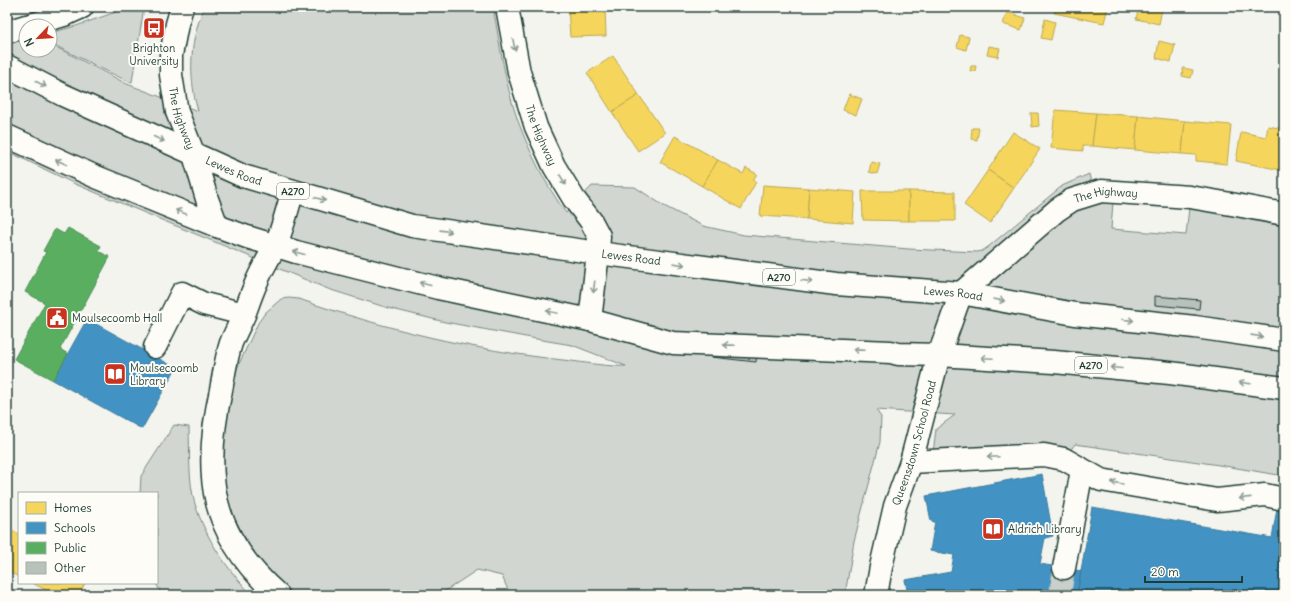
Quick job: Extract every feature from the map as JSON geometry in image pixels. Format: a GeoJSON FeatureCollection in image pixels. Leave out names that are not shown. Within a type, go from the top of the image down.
{"type":"FeatureCollection","features":[{"type":"Feature","properties":{"kind":"main road"},"geometry":{"type":"LineString","coordinates":[[54,18],[82,7]]}},
{"type":"Feature","properties":{"kind":"main road","name":"The Highway"},"geometry":{"type":"LineString","coordinates":[[182,7],[171,55],[171,75],[177,112],[194,155],[217,226]]}},
{"type":"Feature","properties":{"kind":"main road","name":"The Highway"},"geometry":{"type":"LineString","coordinates":[[507,7],[519,72],[536,127],[554,166],[599,236],[590,320]]}},
{"type":"Feature","properties":{"kind":"main road"},"geometry":{"type":"LineString","coordinates":[[7,32],[18,29]]}},
{"type":"Feature","properties":{"kind":"main road","name":"Lewes Road"},"geometry":{"type":"LineString","coordinates":[[7,66],[63,95],[243,176],[412,226],[598,253],[836,284],[961,293],[1075,314],[1284,340]]}},
{"type":"Feature","properties":{"kind":"main road","name":"A270"},"geometry":{"type":"LineString","coordinates":[[7,136],[94,176],[217,226],[296,252],[438,288],[590,320],[674,343],[890,352],[898,354],[1054,362],[1170,373],[1284,388]]}},
{"type":"Feature","properties":{"kind":"main road"},"geometry":{"type":"LineString","coordinates":[[278,595],[247,563],[237,549],[225,526],[216,500],[212,473],[212,439],[217,405],[231,343],[257,281],[275,245],[293,191]]}},
{"type":"Feature","properties":{"kind":"main road","name":"The Highway"},"geometry":{"type":"LineString","coordinates":[[961,293],[1057,210],[1072,200],[1097,192],[1190,197],[1284,214]]}},
{"type":"Feature","properties":{"kind":"main road"},"geometry":{"type":"LineString","coordinates":[[155,347],[182,293],[204,304],[244,314]]}},
{"type":"Feature","properties":{"kind":"main road","name":"Queensdown School Road"},"geometry":{"type":"LineString","coordinates":[[876,595],[895,506],[911,462],[939,355],[961,293]]}},
{"type":"Feature","properties":{"kind":"main road"},"geometry":{"type":"LineString","coordinates":[[911,462],[1044,455],[1064,459],[1101,480],[1217,500],[1265,496],[1284,499]]}},
{"type":"Feature","properties":{"kind":"main road"},"geometry":{"type":"LineString","coordinates":[[1064,568],[1082,470]]}},
{"type":"Feature","properties":{"kind":"shaded area"},"geometry":{"type":"Polygon","coordinates":[[[130,7],[144,7],[132,82],[129,82],[58,47],[58,31],[130,7]]]}},
{"type":"Feature","properties":{"kind":"shaded area"},"geometry":{"type":"Polygon","coordinates":[[[205,7],[493,7],[506,79],[513,107],[539,168],[551,191],[566,213],[592,186],[635,187],[664,206],[703,226],[744,235],[909,249],[977,252],[988,247],[1062,186],[1089,174],[1096,204],[1113,202],[1111,229],[1186,235],[1189,208],[1284,223],[1284,476],[1075,444],[1064,459],[932,461],[936,429],[955,415],[876,410],[881,417],[880,442],[854,541],[845,595],[510,595],[502,576],[477,570],[439,595],[294,595],[266,569],[243,539],[229,507],[224,484],[222,452],[232,379],[258,323],[265,313],[281,299],[299,299],[396,329],[462,344],[529,356],[603,365],[626,366],[572,345],[445,322],[388,308],[328,289],[75,184],[7,151],[7,17],[18,24],[18,58],[58,58],[58,48],[127,84],[198,111],[194,98],[192,60],[194,38],[205,7]]]}},
{"type":"Feature","properties":{"kind":"shaded area"},"geometry":{"type":"Polygon","coordinates":[[[174,425],[189,427],[191,485],[195,504],[205,529],[218,553],[234,575],[252,595],[162,595],[156,584],[158,584],[158,492],[140,492],[141,476],[174,425]]]}},
{"type":"Feature","properties":{"kind":"building: Homes"},"geometry":{"type":"Polygon","coordinates":[[[568,7],[605,7],[606,36],[570,37],[568,7]]]}},
{"type":"Feature","properties":{"kind":"building: Homes"},"geometry":{"type":"Polygon","coordinates":[[[1055,7],[1108,7],[1104,23],[1054,13],[1055,7]]]}},
{"type":"Feature","properties":{"kind":"building: Homes"},"geometry":{"type":"Polygon","coordinates":[[[1139,7],[1162,9],[1159,24],[1136,19],[1139,7]]]}},
{"type":"Feature","properties":{"kind":"building: Homes"},"geometry":{"type":"Polygon","coordinates":[[[1007,12],[1025,18],[1021,30],[1003,24],[1007,12]]]}},
{"type":"Feature","properties":{"kind":"building: Homes"},"geometry":{"type":"Polygon","coordinates":[[[1045,19],[1055,22],[1051,40],[1041,38],[1045,19]]]}},
{"type":"Feature","properties":{"kind":"building: Homes"},"geometry":{"type":"Polygon","coordinates":[[[960,35],[969,37],[966,50],[957,47],[960,35]]]}},
{"type":"Feature","properties":{"kind":"building: Homes"},"geometry":{"type":"Polygon","coordinates":[[[1159,41],[1175,45],[1171,62],[1156,58],[1159,41]]]}},
{"type":"Feature","properties":{"kind":"building: Homes"},"geometry":{"type":"Polygon","coordinates":[[[989,46],[1000,48],[998,57],[987,55],[989,46]]]}},
{"type":"Feature","properties":{"kind":"building: Homes"},"geometry":{"type":"Polygon","coordinates":[[[613,56],[639,95],[612,112],[587,73],[613,56]]]}},
{"type":"Feature","properties":{"kind":"building: Homes"},"geometry":{"type":"Polygon","coordinates":[[[971,66],[976,66],[975,71],[970,71],[971,66]]]}},
{"type":"Feature","properties":{"kind":"building: Homes"},"geometry":{"type":"Polygon","coordinates":[[[1183,68],[1193,70],[1191,78],[1182,76],[1183,68]]]}},
{"type":"Feature","properties":{"kind":"building: Homes"},"geometry":{"type":"Polygon","coordinates":[[[849,94],[862,99],[856,115],[843,110],[849,94]]]}},
{"type":"Feature","properties":{"kind":"building: Homes"},"geometry":{"type":"Polygon","coordinates":[[[639,95],[665,133],[638,151],[612,112],[639,95]]]}},
{"type":"Feature","properties":{"kind":"building: Homes"},"geometry":{"type":"Polygon","coordinates":[[[1055,110],[1096,113],[1092,146],[1083,146],[1083,151],[1051,148],[1055,110]]]}},
{"type":"Feature","properties":{"kind":"building: Homes"},"geometry":{"type":"Polygon","coordinates":[[[1031,113],[1038,113],[1039,126],[1032,127],[1031,113]]]}},
{"type":"Feature","properties":{"kind":"building: Homes"},"geometry":{"type":"Polygon","coordinates":[[[1096,113],[1138,116],[1135,150],[1092,146],[1096,113]]]}},
{"type":"Feature","properties":{"kind":"building: Homes"},"geometry":{"type":"Polygon","coordinates":[[[1138,116],[1185,121],[1182,154],[1135,150],[1138,116]]]}},
{"type":"Feature","properties":{"kind":"building: Homes"},"geometry":{"type":"Polygon","coordinates":[[[1185,121],[1231,125],[1227,164],[1196,161],[1196,155],[1182,154],[1185,121]]]}},
{"type":"Feature","properties":{"kind":"building: Homes"},"geometry":{"type":"Polygon","coordinates":[[[1268,126],[1284,129],[1284,153],[1281,170],[1236,161],[1241,132],[1266,137],[1268,126]]]}},
{"type":"Feature","properties":{"kind":"building: Homes"},"geometry":{"type":"Polygon","coordinates":[[[972,128],[979,128],[977,140],[971,139],[972,128]]]}},
{"type":"Feature","properties":{"kind":"building: Homes"},"geometry":{"type":"Polygon","coordinates":[[[1013,132],[1040,149],[1014,188],[988,170],[1013,132]]]}},
{"type":"Feature","properties":{"kind":"building: Homes"},"geometry":{"type":"Polygon","coordinates":[[[675,136],[718,160],[702,186],[660,162],[675,136]]]}},
{"type":"Feature","properties":{"kind":"building: Homes"},"geometry":{"type":"Polygon","coordinates":[[[1284,153],[1284,171],[1281,170],[1284,153]]]}},
{"type":"Feature","properties":{"kind":"building: Homes"},"geometry":{"type":"Polygon","coordinates":[[[718,160],[743,174],[746,168],[757,174],[753,180],[756,182],[741,209],[702,186],[718,160]]]}},
{"type":"Feature","properties":{"kind":"building: Homes"},"geometry":{"type":"Polygon","coordinates":[[[871,162],[880,164],[877,174],[869,172],[871,162]]]}},
{"type":"Feature","properties":{"kind":"building: Homes"},"geometry":{"type":"Polygon","coordinates":[[[988,170],[1014,188],[990,223],[964,205],[988,170]]]}},
{"type":"Feature","properties":{"kind":"building: Homes"},"geometry":{"type":"Polygon","coordinates":[[[763,185],[809,188],[807,219],[760,216],[763,185]]]}},
{"type":"Feature","properties":{"kind":"building: Homes"},"geometry":{"type":"Polygon","coordinates":[[[809,188],[855,192],[853,223],[807,219],[809,188]]]}},
{"type":"Feature","properties":{"kind":"building: Homes"},"geometry":{"type":"Polygon","coordinates":[[[862,191],[909,191],[909,221],[863,220],[862,191]]]}},
{"type":"Feature","properties":{"kind":"building: Homes"},"geometry":{"type":"Polygon","coordinates":[[[909,191],[955,192],[955,221],[909,221],[909,191]]]}},
{"type":"Feature","properties":{"kind":"building: Homes"},"geometry":{"type":"Polygon","coordinates":[[[7,528],[18,534],[18,576],[7,571],[7,528]]]}},
{"type":"Feature","properties":{"kind":"building: Homes"},"geometry":{"type":"Polygon","coordinates":[[[34,584],[84,584],[79,595],[56,595],[34,584]]]}},
{"type":"Feature","properties":{"kind":"building: Schools","name":"Moulsecoomb Library"},"geometry":{"type":"Polygon","coordinates":[[[87,319],[176,368],[142,429],[53,380],[87,319]]]}},
{"type":"Feature","properties":{"kind":"building: Schools","name":"Aldrich Library"},"geometry":{"type":"Polygon","coordinates":[[[1042,474],[1053,536],[1045,538],[1040,564],[1081,571],[1077,595],[908,595],[905,580],[951,572],[954,555],[930,551],[935,522],[931,521],[926,496],[1042,474]]]}},
{"type":"Feature","properties":{"kind":"building: Schools"},"geometry":{"type":"Polygon","coordinates":[[[1092,507],[1272,538],[1277,508],[1284,509],[1284,595],[1077,595],[1092,507]]]}},
{"type":"Feature","properties":{"kind":"building: Public","name":"Moulsecoomb Hall"},"geometry":{"type":"Polygon","coordinates":[[[68,228],[101,246],[98,251],[110,257],[60,349],[68,354],[53,380],[14,359],[45,303],[25,292],[46,252],[43,251],[55,229],[64,234],[68,228]]]}},
{"type":"Feature","properties":{"kind":"building: Other"},"geometry":{"type":"Polygon","coordinates":[[[1155,296],[1200,300],[1199,309],[1155,305],[1155,296]]]}},
{"type":"Feature","properties":{"kind":"building: Other"},"geometry":{"type":"Polygon","coordinates":[[[712,348],[757,352],[756,362],[711,357],[712,348]]]}},
{"type":"Feature","properties":{"kind":"tunnel"},"geometry":{"type":"LineString","coordinates":[[1060,595],[1064,568]]}},
{"type":"Feature","properties":{"kind":"place","name":"Brighton University"},"geometry":{"type":"Point","coordinates":[154,28]}},
{"type":"Feature","properties":{"kind":"place","name":"Moulsecoomb Hall"},"geometry":{"type":"Point","coordinates":[57,318]}},
{"type":"Feature","properties":{"kind":"place","name":"Moulsecoomb Library"},"geometry":{"type":"Point","coordinates":[115,374]}},
{"type":"Feature","properties":{"kind":"place","name":"Aldrich Library"},"geometry":{"type":"Point","coordinates":[993,529]}}]}
